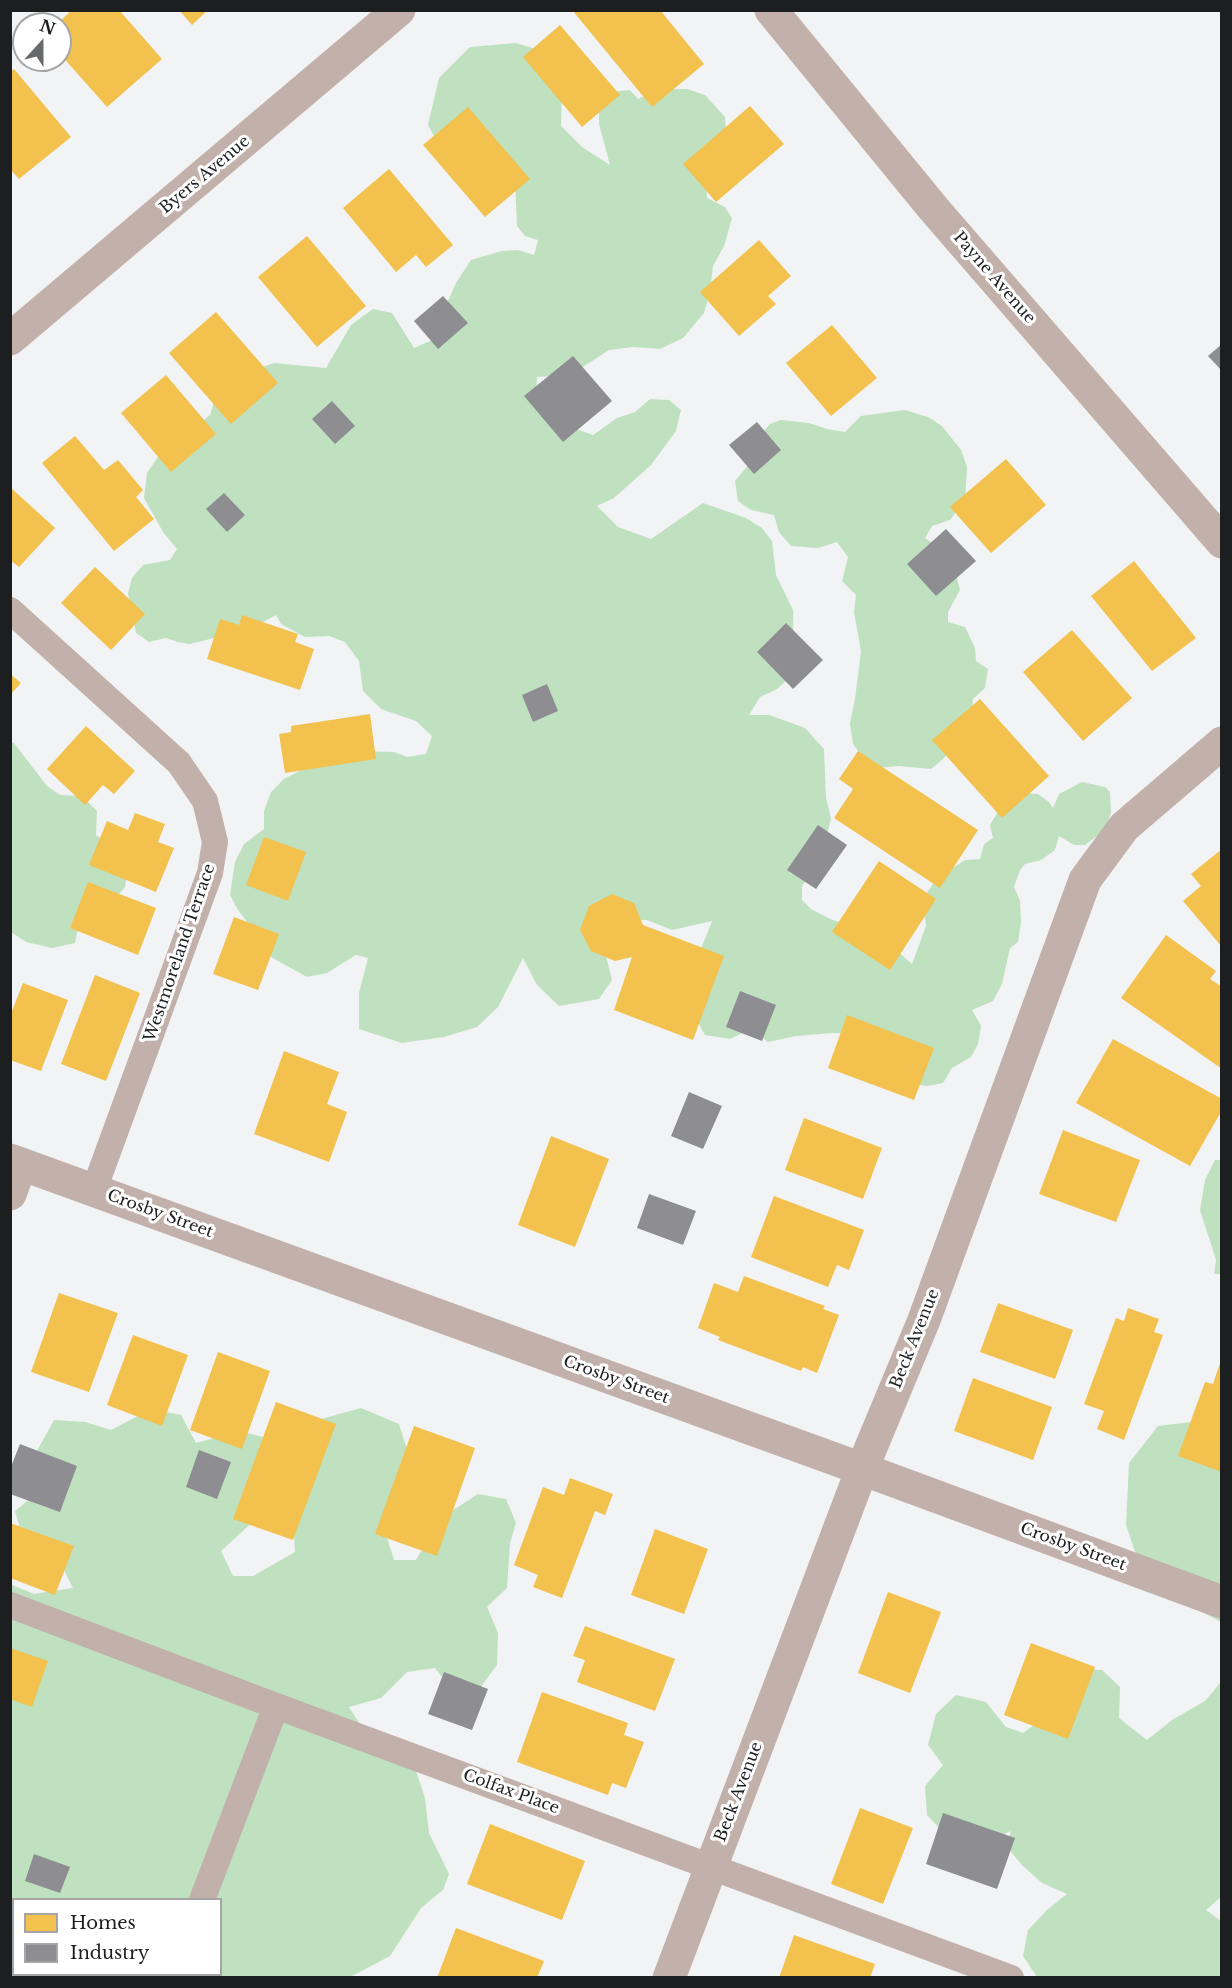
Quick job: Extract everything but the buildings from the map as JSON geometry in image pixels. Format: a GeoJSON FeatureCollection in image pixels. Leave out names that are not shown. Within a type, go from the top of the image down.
{"type":"FeatureCollection","features":[{"type":"Feature","properties":{"kind":"street","name":"Byers Avenue"},"geometry":{"type":"LineString","coordinates":[[10,339],[399,10]]}},
{"type":"Feature","properties":{"kind":"street","name":"Payne Avenue"},"geometry":{"type":"LineString","coordinates":[[771,10],[933,208],[1221,542]]}},
{"type":"Feature","properties":{"kind":"street","name":"Beck Avenue"},"geometry":{"type":"LineString","coordinates":[[669,1977],[862,1469],[924,1320],[1085,880],[1124,827],[1221,743]]}},
{"type":"Feature","properties":{"kind":"street","name":"Crosby Street"},"geometry":{"type":"LineString","coordinates":[[16,1162],[1221,1602]]}},
{"type":"Feature","properties":{"kind":"street"},"geometry":{"type":"LineString","coordinates":[[10,1194],[16,1162]]}},
{"type":"Feature","properties":{"kind":"lane","name":"Westmoreland Terrace"},"geometry":{"type":"LineString","coordinates":[[10,610],[180,763],[205,801],[215,842],[210,873],[94,1190]]}},
{"type":"Feature","properties":{"kind":"lane","name":"Colfax Place"},"geometry":{"type":"LineString","coordinates":[[10,1605],[276,1706],[1011,1977]]}},
{"type":"Feature","properties":{"kind":"lane"},"geometry":{"type":"LineString","coordinates":[[202,1898],[276,1706]]}},
{"type":"Feature","properties":{"kind":"green space"},"geometry":{"type":"Polygon","coordinates":[[[516,43],[539,50],[562,90],[561,126],[582,147],[610,165],[599,124],[599,103],[612,92],[630,90],[638,99],[660,89],[687,89],[705,95],[725,117],[727,145],[706,182],[707,198],[725,207],[732,218],[724,246],[713,266],[710,292],[704,313],[683,338],[660,349],[633,347],[609,350],[580,369],[553,376],[537,377],[536,395],[565,425],[593,435],[617,418],[635,412],[650,399],[669,400],[681,410],[676,431],[651,465],[614,498],[597,506],[618,527],[651,539],[703,503],[746,518],[762,528],[772,541],[776,575],[793,610],[794,674],[777,689],[760,697],[749,715],[769,715],[805,728],[824,749],[826,798],[831,818],[827,835],[809,876],[802,886],[802,900],[811,909],[830,919],[884,939],[912,964],[926,926],[925,896],[936,879],[965,860],[980,859],[984,844],[993,838],[990,825],[1003,803],[1023,793],[1038,794],[1053,808],[1059,794],[1082,782],[1105,787],[1110,792],[1111,813],[1105,830],[1085,845],[1074,845],[1059,836],[1055,850],[1041,860],[1025,864],[1020,870],[1014,887],[1020,901],[1021,922],[1018,942],[1010,948],[1002,984],[993,1001],[972,1010],[981,1026],[978,1044],[971,1057],[952,1068],[943,1083],[928,1086],[884,1080],[861,1034],[833,1033],[796,1036],[768,1042],[751,1029],[730,1039],[705,1035],[687,1003],[695,964],[712,921],[672,930],[647,920],[620,919],[603,944],[612,980],[599,999],[559,1006],[537,985],[523,958],[498,1007],[477,1027],[444,1037],[402,1043],[359,1029],[359,993],[368,958],[356,955],[327,973],[307,977],[264,953],[251,927],[230,895],[235,862],[244,844],[264,829],[264,811],[271,792],[284,779],[321,760],[361,751],[394,752],[407,757],[426,754],[432,736],[416,721],[381,709],[363,691],[359,661],[345,642],[329,636],[305,637],[281,624],[276,615],[250,629],[190,644],[166,638],[149,642],[136,633],[128,593],[132,578],[143,565],[170,560],[177,549],[163,532],[144,498],[147,473],[164,448],[195,428],[210,415],[217,391],[237,376],[274,363],[326,368],[351,325],[373,309],[392,313],[414,348],[441,336],[444,310],[456,283],[471,260],[502,251],[518,250],[534,255],[538,240],[525,236],[517,226],[515,179],[440,147],[428,125],[439,78],[470,47],[516,43]]]}},
{"type":"Feature","properties":{"kind":"green space"},"geometry":{"type":"Polygon","coordinates":[[[905,410],[928,417],[942,426],[961,450],[967,467],[965,499],[950,520],[932,526],[925,538],[941,549],[953,563],[960,590],[948,612],[948,622],[965,627],[975,648],[976,661],[988,669],[985,688],[973,699],[971,725],[943,759],[931,769],[899,766],[877,768],[863,758],[853,744],[850,723],[861,651],[854,612],[856,595],[842,581],[848,557],[837,542],[818,548],[791,546],[779,532],[774,515],[751,510],[738,501],[735,481],[752,461],[758,438],[770,424],[781,420],[809,423],[845,432],[861,416],[905,410]]]}},
{"type":"Feature","properties":{"kind":"green space"},"geometry":{"type":"Polygon","coordinates":[[[10,742],[14,743],[47,786],[60,795],[82,796],[97,811],[96,835],[113,847],[128,867],[125,887],[113,901],[79,924],[75,943],[52,948],[26,942],[11,932],[10,742]]]}},
{"type":"Feature","properties":{"kind":"green space"},"geometry":{"type":"Polygon","coordinates":[[[1215,1160],[1221,1160],[1221,1274],[1214,1274],[1216,1260],[1200,1210],[1205,1180],[1215,1160]]]}},
{"type":"Feature","properties":{"kind":"green space"},"geometry":{"type":"Polygon","coordinates":[[[361,1408],[399,1424],[409,1456],[384,1528],[394,1560],[416,1560],[441,1518],[478,1494],[506,1499],[516,1523],[510,1543],[507,1588],[487,1607],[498,1633],[497,1665],[474,1696],[451,1689],[435,1668],[407,1672],[381,1698],[349,1707],[364,1730],[414,1765],[425,1798],[429,1833],[449,1874],[443,1890],[421,1908],[390,1956],[350,1977],[11,1977],[10,1584],[34,1594],[73,1588],[56,1554],[23,1540],[15,1511],[39,1491],[33,1458],[54,1420],[85,1422],[111,1430],[151,1409],[181,1415],[196,1443],[240,1431],[274,1440],[271,1505],[221,1551],[233,1576],[253,1576],[295,1552],[293,1520],[314,1421],[361,1408]]]}},
{"type":"Feature","properties":{"kind":"green space"},"geometry":{"type":"Polygon","coordinates":[[[1221,1420],[1221,1622],[1202,1612],[1135,1552],[1126,1525],[1129,1463],[1158,1426],[1221,1420]]]}},
{"type":"Feature","properties":{"kind":"green space"},"geometry":{"type":"Polygon","coordinates":[[[1075,1669],[1102,1670],[1120,1687],[1119,1718],[1147,1740],[1172,1720],[1205,1701],[1221,1682],[1221,1897],[1206,1910],[1221,1921],[1221,1977],[1037,1977],[1023,1956],[1028,1930],[1048,1909],[1067,1894],[1042,1883],[1022,1865],[1006,1846],[1011,1831],[992,1840],[947,1836],[927,1815],[925,1786],[943,1765],[928,1745],[936,1714],[956,1695],[986,1702],[1006,1727],[1023,1733],[1045,1717],[1075,1669]]]}}]}
